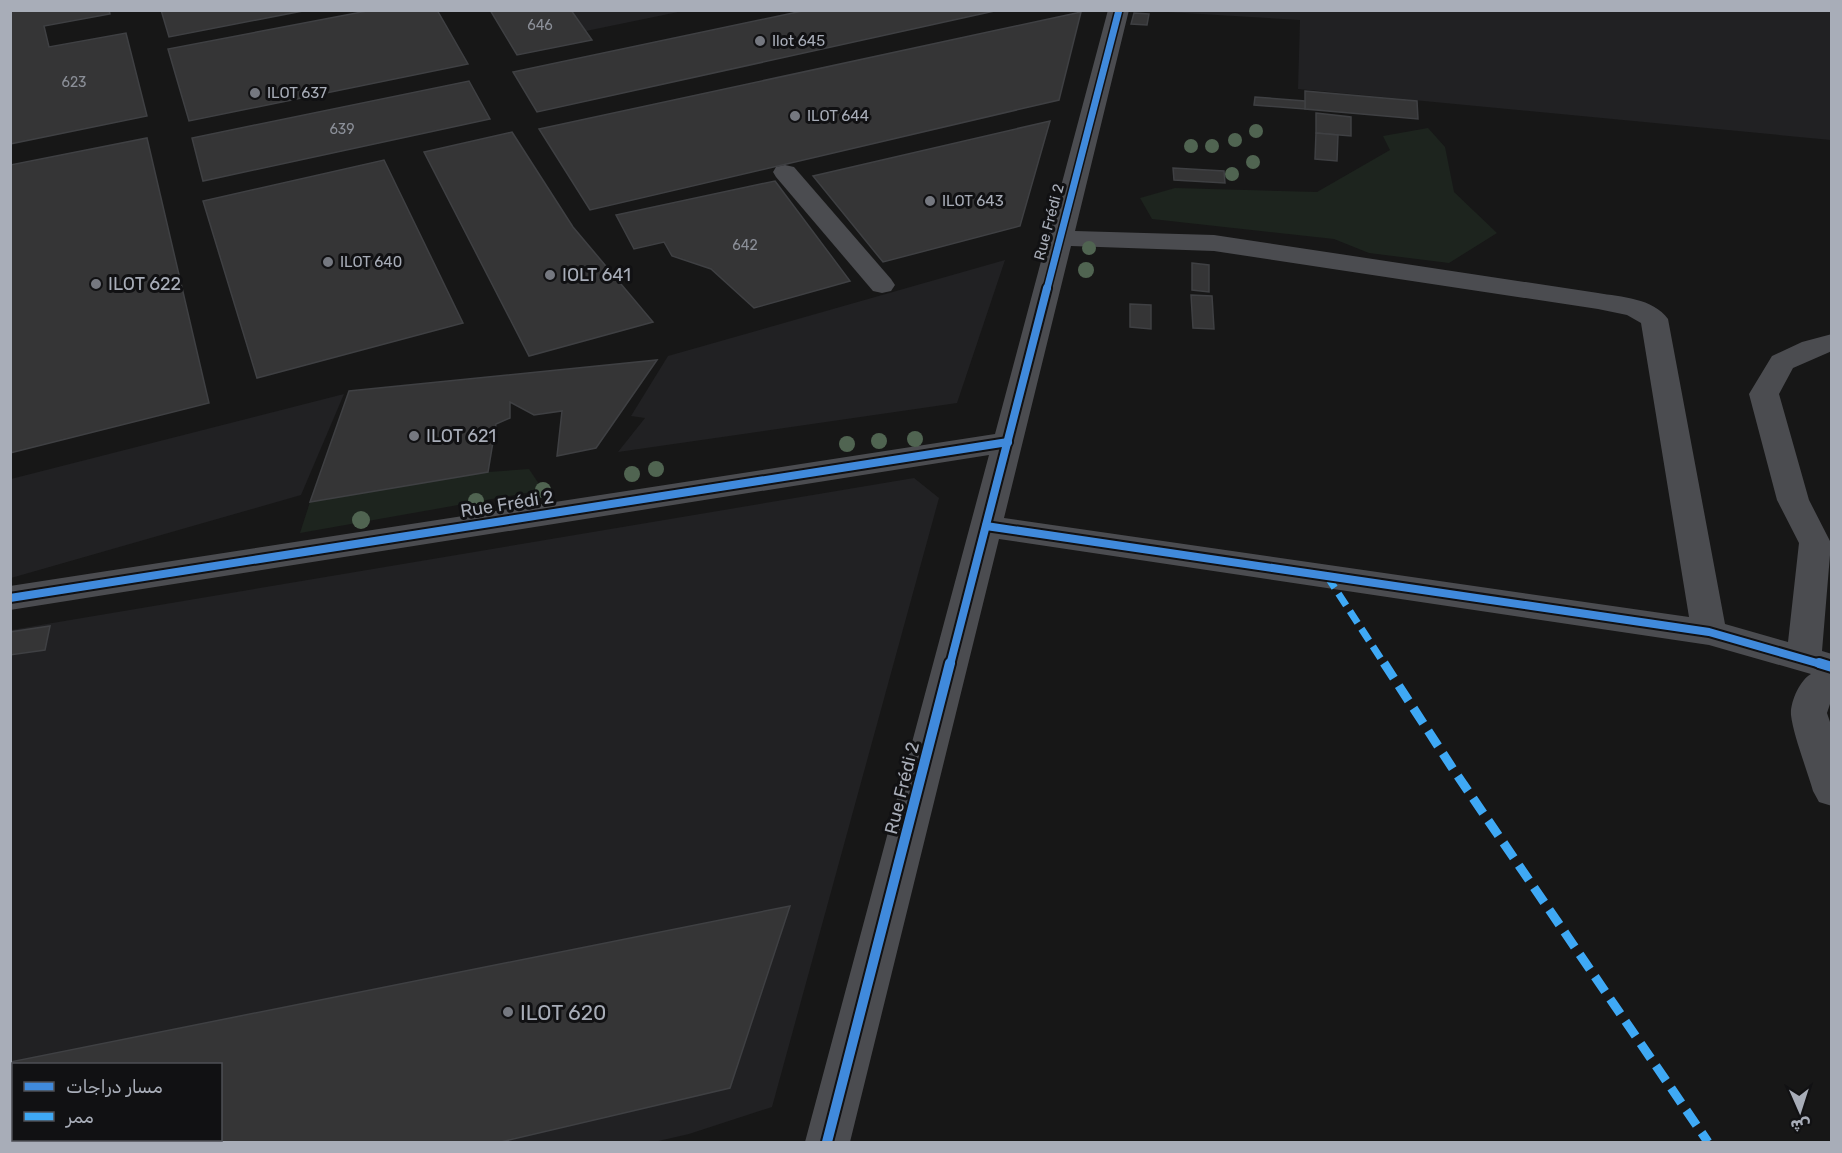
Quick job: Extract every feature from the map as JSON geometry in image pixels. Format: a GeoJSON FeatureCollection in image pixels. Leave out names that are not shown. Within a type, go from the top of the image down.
{"type":"FeatureCollection","features":[{"type":"Feature","properties":{"kind":"street","name":"Rue Frédi 2"},"geometry":{"type":"LineString","coordinates":[[827,1143],[1119,10]]}},
{"type":"Feature","properties":{"kind":"street"},"geometry":{"type":"LineString","coordinates":[[784,172],[882,285]]}},
{"type":"Feature","properties":{"kind":"street"},"geometry":{"type":"LineString","coordinates":[[1060,238],[1214,243],[1599,301],[1635,308],[1654,319],[1709,632]]}},
{"type":"Feature","properties":{"kind":"street"},"geometry":{"type":"LineString","coordinates":[[1832,342],[1812,348],[1782,362],[1764,394],[1793,500],[1815,543],[1822,668],[1809,713],[1832,791]]}},
{"type":"Feature","properties":{"kind":"street","name":"Rue Frédi 2"},"geometry":{"type":"LineString","coordinates":[[10,598],[1008,442]]}},
{"type":"Feature","properties":{"kind":"street"},"geometry":{"type":"LineString","coordinates":[[986,526],[1709,632],[1822,668]]}},
{"type":"Feature","properties":{"kind":"shaded area"},"geometry":{"type":"Polygon","coordinates":[[[572,11],[683,11],[586,31],[572,11]]]}},
{"type":"Feature","properties":{"kind":"shaded area"},"geometry":{"type":"Polygon","coordinates":[[[1150,11],[1831,11],[1831,140],[1298,89],[1300,20],[1150,11]]]}},
{"type":"Feature","properties":{"kind":"shaded area"},"geometry":{"type":"Polygon","coordinates":[[[1428,128],[1445,147],[1454,192],[1497,233],[1449,263],[1369,253],[1334,239],[1152,219],[1140,198],[1175,188],[1317,192],[1390,150],[1383,136],[1428,128]]]}},
{"type":"Feature","properties":{"kind":"shaded area"},"geometry":{"type":"Polygon","coordinates":[[[1005,260],[957,403],[618,452],[645,418],[631,416],[668,356],[1005,260]]]}},
{"type":"Feature","properties":{"kind":"shaded area"},"geometry":{"type":"Polygon","coordinates":[[[344,394],[301,495],[11,578],[11,479],[344,394]]]}},
{"type":"Feature","properties":{"kind":"shaded area"},"geometry":{"type":"Polygon","coordinates":[[[529,469],[543,490],[300,533],[310,502],[488,472],[529,469]]]}},
{"type":"Feature","properties":{"kind":"shaded area"},"geometry":{"type":"Polygon","coordinates":[[[914,478],[939,498],[772,1107],[689,1134],[654,1142],[11,1142],[11,630],[914,478]]]}},
{"type":"Feature","properties":{"kind":"building"},"geometry":{"type":"Polygon","coordinates":[[[10,10],[109,10],[110,14],[44,26],[49,47],[126,33],[147,116],[10,144],[10,10]]]}},
{"type":"Feature","properties":{"kind":"building"},"geometry":{"type":"Polygon","coordinates":[[[161,10],[308,10],[169,37],[161,10]]]}},
{"type":"Feature","properties":{"kind":"building","name":"ILOT 637"},"geometry":{"type":"Polygon","coordinates":[[[372,10],[437,10],[468,64],[189,121],[168,49],[372,10]]]}},
{"type":"Feature","properties":{"kind":"building"},"geometry":{"type":"Polygon","coordinates":[[[490,10],[571,10],[592,40],[517,55],[490,10]]]}},
{"type":"Feature","properties":{"kind":"building","name":"Ilot 645"},"geometry":{"type":"Polygon","coordinates":[[[807,10],[999,10],[537,112],[513,72],[807,10]]]}},
{"type":"Feature","properties":{"kind":"building","name":"ILOT 644"},"geometry":{"type":"Polygon","coordinates":[[[1081,12],[1059,100],[590,210],[539,129],[1081,12]]]}},
{"type":"Feature","properties":{"kind":"building"},"geometry":{"type":"Polygon","coordinates":[[[1134,13],[1149,14],[1147,25],[1131,24],[1134,13]]]}},
{"type":"Feature","properties":{"kind":"building"},"geometry":{"type":"Polygon","coordinates":[[[469,81],[490,119],[203,181],[192,138],[469,81]]]}},
{"type":"Feature","properties":{"kind":"building"},"geometry":{"type":"Polygon","coordinates":[[[1305,91],[1417,101],[1418,119],[1305,109],[1305,91]]]}},
{"type":"Feature","properties":{"kind":"building"},"geometry":{"type":"Polygon","coordinates":[[[1255,97],[1305,101],[1305,109],[1254,105],[1255,97]]]}},
{"type":"Feature","properties":{"kind":"building"},"geometry":{"type":"Polygon","coordinates":[[[1316,113],[1351,117],[1351,136],[1316,133],[1316,113]]]}},
{"type":"Feature","properties":{"kind":"building","name":"ILOT 643"},"geometry":{"type":"Polygon","coordinates":[[[1050,121],[1020,226],[883,262],[813,176],[1050,121]]]}},
{"type":"Feature","properties":{"kind":"building","name":"IOLT 641"},"geometry":{"type":"Polygon","coordinates":[[[512,132],[573,227],[653,322],[529,356],[424,152],[512,132]]]}},
{"type":"Feature","properties":{"kind":"building"},"geometry":{"type":"Polygon","coordinates":[[[1316,133],[1338,135],[1337,161],[1315,159],[1316,133]]]}},
{"type":"Feature","properties":{"kind":"building","name":"ILOT 622"},"geometry":{"type":"Polygon","coordinates":[[[147,138],[209,403],[10,453],[10,165],[147,138]]]}},
{"type":"Feature","properties":{"kind":"building","name":"ILOT 640"},"geometry":{"type":"Polygon","coordinates":[[[384,160],[463,323],[257,378],[203,201],[384,160]]]}},
{"type":"Feature","properties":{"kind":"building"},"geometry":{"type":"Polygon","coordinates":[[[1173,168],[1224,171],[1225,183],[1174,180],[1173,168]]]}},
{"type":"Feature","properties":{"kind":"building"},"geometry":{"type":"Polygon","coordinates":[[[775,181],[850,281],[754,308],[711,269],[672,256],[664,242],[634,249],[616,215],[775,181]]]}},
{"type":"Feature","properties":{"kind":"building"},"geometry":{"type":"Polygon","coordinates":[[[1192,263],[1209,265],[1209,292],[1192,290],[1192,263]]]}},
{"type":"Feature","properties":{"kind":"building"},"geometry":{"type":"Polygon","coordinates":[[[1191,295],[1212,296],[1214,329],[1193,328],[1191,295]]]}},
{"type":"Feature","properties":{"kind":"building"},"geometry":{"type":"Polygon","coordinates":[[[1130,304],[1151,305],[1151,329],[1130,327],[1130,304]]]}},
{"type":"Feature","properties":{"kind":"building","name":"ILOT 621"},"geometry":{"type":"Polygon","coordinates":[[[657,360],[596,448],[557,456],[562,411],[534,415],[510,402],[510,418],[496,424],[488,472],[310,502],[349,391],[657,360]]]}},
{"type":"Feature","properties":{"kind":"building"},"geometry":{"type":"Polygon","coordinates":[[[50,626],[45,650],[10,655],[10,632],[50,626]]]}},
{"type":"Feature","properties":{"kind":"building","name":"ILOT 620"},"geometry":{"type":"Polygon","coordinates":[[[790,906],[730,1088],[501,1142],[10,1142],[10,1062],[790,906]]]}},
{"type":"Feature","properties":{"kind":"marked path"},"geometry":{"type":"LineString","coordinates":[[1327,576],[1453,769],[1708,1142]]}},
{"type":"Feature","properties":{"kind":"cycle path"},"geometry":{"type":"LineString","coordinates":[[827,1142],[1119,10]]}},
{"type":"Feature","properties":{"kind":"cycle path"},"geometry":{"type":"LineString","coordinates":[[10,598],[1008,442]]}},
{"type":"Feature","properties":{"kind":"cycle path"},"geometry":{"type":"LineString","coordinates":[[986,526],[1709,632],[1832,667]]}},
{"type":"Feature","properties":{"kind":"place","name":"Ilot 645"},"geometry":{"type":"Point","coordinates":[760,41]}},
{"type":"Feature","properties":{"kind":"place","name":"ILOT 637"},"geometry":{"type":"Point","coordinates":[255,93]}},
{"type":"Feature","properties":{"kind":"place","name":"ILOT 644"},"geometry":{"type":"Point","coordinates":[795,116]}},
{"type":"Feature","properties":{"kind":"place","name":"ILOT 643"},"geometry":{"type":"Point","coordinates":[930,201]}},
{"type":"Feature","properties":{"kind":"place","name":"ILOT 640"},"geometry":{"type":"Point","coordinates":[328,262]}},
{"type":"Feature","properties":{"kind":"place","name":"IOLT 641"},"geometry":{"type":"Point","coordinates":[550,275]}},
{"type":"Feature","properties":{"kind":"place","name":"ILOT 622"},"geometry":{"type":"Point","coordinates":[96,284]}},
{"type":"Feature","properties":{"kind":"place","name":"ILOT 621"},"geometry":{"type":"Point","coordinates":[414,436]}},
{"type":"Feature","properties":{"kind":"place","name":"ILOT 620"},"geometry":{"type":"Point","coordinates":[508,1012]}}]}
